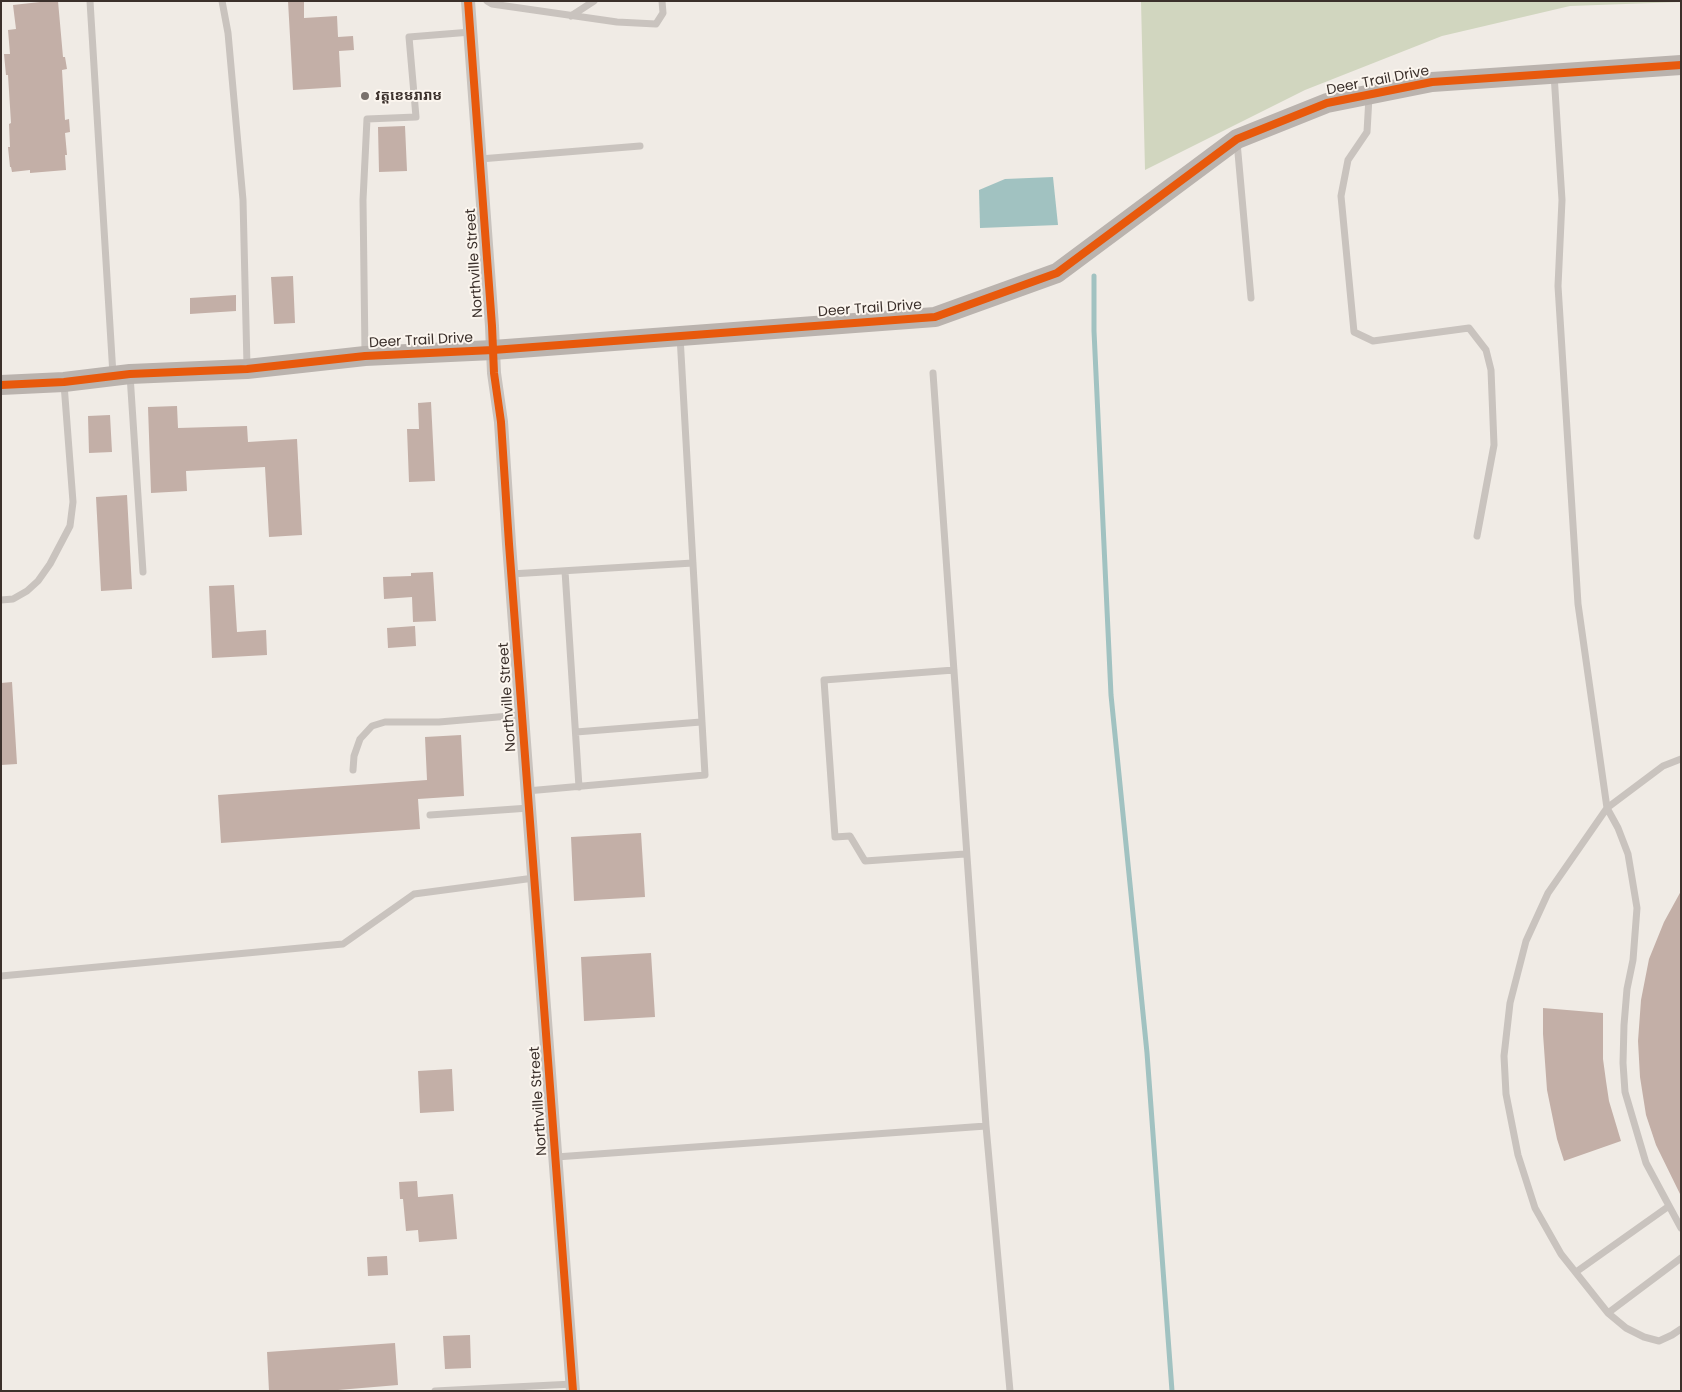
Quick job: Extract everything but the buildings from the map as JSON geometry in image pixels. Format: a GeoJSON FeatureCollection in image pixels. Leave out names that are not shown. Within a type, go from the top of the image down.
{"type":"FeatureCollection","features":[{"type":"Feature","properties":{"kind":"street","name":"Northville Street"},"geometry":{"type":"LineString","coordinates":[[468,1],[494,373],[501,422],[573,1388]]}},
{"type":"Feature","properties":{"kind":"street","name":"Deer Trail Drive"},"geometry":{"type":"LineString","coordinates":[[1,385],[64,382],[122,375],[247,369],[365,356],[493,350],[935,316],[1057,273],[1237,139],[1328,103],[1432,82],[1681,65]]}},
{"type":"Feature","properties":{"kind":"lane"},"geometry":{"type":"LineString","coordinates":[[90,1],[122,375],[144,572]]}},
{"type":"Feature","properties":{"kind":"lane"},"geometry":{"type":"LineString","coordinates":[[222,1],[228,33],[243,200],[247,369]]}},
{"type":"Feature","properties":{"kind":"lane"},"geometry":{"type":"LineString","coordinates":[[487,1],[492,4],[570,16],[617,22],[656,24],[664,13],[662,1]]}},
{"type":"Feature","properties":{"kind":"lane"},"geometry":{"type":"LineString","coordinates":[[570,16],[594,1]]}},
{"type":"Feature","properties":{"kind":"lane"},"geometry":{"type":"LineString","coordinates":[[365,356],[363,200],[367,119],[416,117],[409,37],[471,32]]}},
{"type":"Feature","properties":{"kind":"lane"},"geometry":{"type":"LineString","coordinates":[[1554,74],[1562,200],[1558,286],[1578,604],[1607,808],[1618,828],[1628,854],[1634,880],[1637,908],[1633,960],[1627,989],[1624,1025],[1623,1063],[1625,1092],[1646,1163],[1681,1228]]}},
{"type":"Feature","properties":{"kind":"lane"},"geometry":{"type":"LineString","coordinates":[[1369,94],[1367,132],[1348,160],[1340,196],[1354,332],[1373,341],[1469,328],[1486,350],[1491,370],[1494,445],[1477,536]]}},
{"type":"Feature","properties":{"kind":"lane"},"geometry":{"type":"LineString","coordinates":[[1237,139],[1251,298]]}},
{"type":"Feature","properties":{"kind":"lane"},"geometry":{"type":"LineString","coordinates":[[480,159],[640,146]]}},
{"type":"Feature","properties":{"kind":"lane"},"geometry":{"type":"LineString","coordinates":[[528,792],[704,775],[680,336]]}},
{"type":"Feature","properties":{"kind":"lane"},"geometry":{"type":"LineString","coordinates":[[933,372],[986,1126],[1010,1391]]}},
{"type":"Feature","properties":{"kind":"lane"},"geometry":{"type":"LineString","coordinates":[[1,600],[13,599],[27,591],[38,581],[50,564],[70,526],[73,502],[64,382]]}},
{"type":"Feature","properties":{"kind":"lane"},"geometry":{"type":"LineString","coordinates":[[511,574],[693,563]]}},
{"type":"Feature","properties":{"kind":"lane"},"geometry":{"type":"LineString","coordinates":[[564,571],[579,787]]}},
{"type":"Feature","properties":{"kind":"lane"},"geometry":{"type":"LineString","coordinates":[[954,670],[824,680],[835,837],[850,836],[865,861],[966,854]]}},
{"type":"Feature","properties":{"kind":"lane"},"geometry":{"type":"LineString","coordinates":[[353,770],[354,756],[360,739],[372,726],[385,722],[439,722],[522,715]]}},
{"type":"Feature","properties":{"kind":"lane"},"geometry":{"type":"LineString","coordinates":[[576,732],[702,722]]}},
{"type":"Feature","properties":{"kind":"lane"},"geometry":{"type":"LineString","coordinates":[[1681,758],[1663,766],[1607,808],[1548,893],[1526,941],[1510,1003],[1504,1056],[1506,1094],[1518,1154],[1535,1208],[1561,1254],[1608,1313],[1626,1328],[1644,1337],[1659,1341],[1681,1330]]}},
{"type":"Feature","properties":{"kind":"lane"},"geometry":{"type":"LineString","coordinates":[[430,815],[529,808]]}},
{"type":"Feature","properties":{"kind":"lane"},"geometry":{"type":"LineString","coordinates":[[1,976],[343,944],[414,894],[534,878]]}},
{"type":"Feature","properties":{"kind":"lane"},"geometry":{"type":"LineString","coordinates":[[556,1157],[986,1126]]}},
{"type":"Feature","properties":{"kind":"lane"},"geometry":{"type":"LineString","coordinates":[[1576,1272],[1669,1206]]}},
{"type":"Feature","properties":{"kind":"lane"},"geometry":{"type":"LineString","coordinates":[[1608,1313],[1681,1258]]}},
{"type":"Feature","properties":{"kind":"lane"},"geometry":{"type":"LineString","coordinates":[[435,1391],[573,1388]]}},
{"type":"Feature","properties":{"kind":"green space"},"geometry":{"type":"Polygon","coordinates":[[[1141,1],[1681,2],[1570,6],[1442,36],[1305,90],[1145,170],[1141,1]]]}},
{"type":"Feature","properties":{"kind":"water"},"geometry":{"type":"Polygon","coordinates":[[[1053,177],[1058,225],[980,228],[979,190],[1005,179],[1053,177]]]}},
{"type":"Feature","properties":{"kind":"waterway"},"geometry":{"type":"LineString","coordinates":[[1094,276],[1094,331],[1111,695],[1147,1053],[1172,1391]]}},
{"type":"Feature","properties":{"kind":"cycle path"},"geometry":{"type":"LineString","coordinates":[[468,1],[494,373],[501,422],[573,1391]]}},
{"type":"Feature","properties":{"kind":"cycle path"},"geometry":{"type":"LineString","coordinates":[[1,385],[64,382],[130,374],[247,369],[365,356],[493,350],[935,317],[1057,273],[1237,139],[1327,103],[1432,82],[1681,65]]}},
{"type":"Feature","properties":{"kind":"place","name":"វត្តខេមរារាម"},"geometry":{"type":"Point","coordinates":[365,96]}}]}
